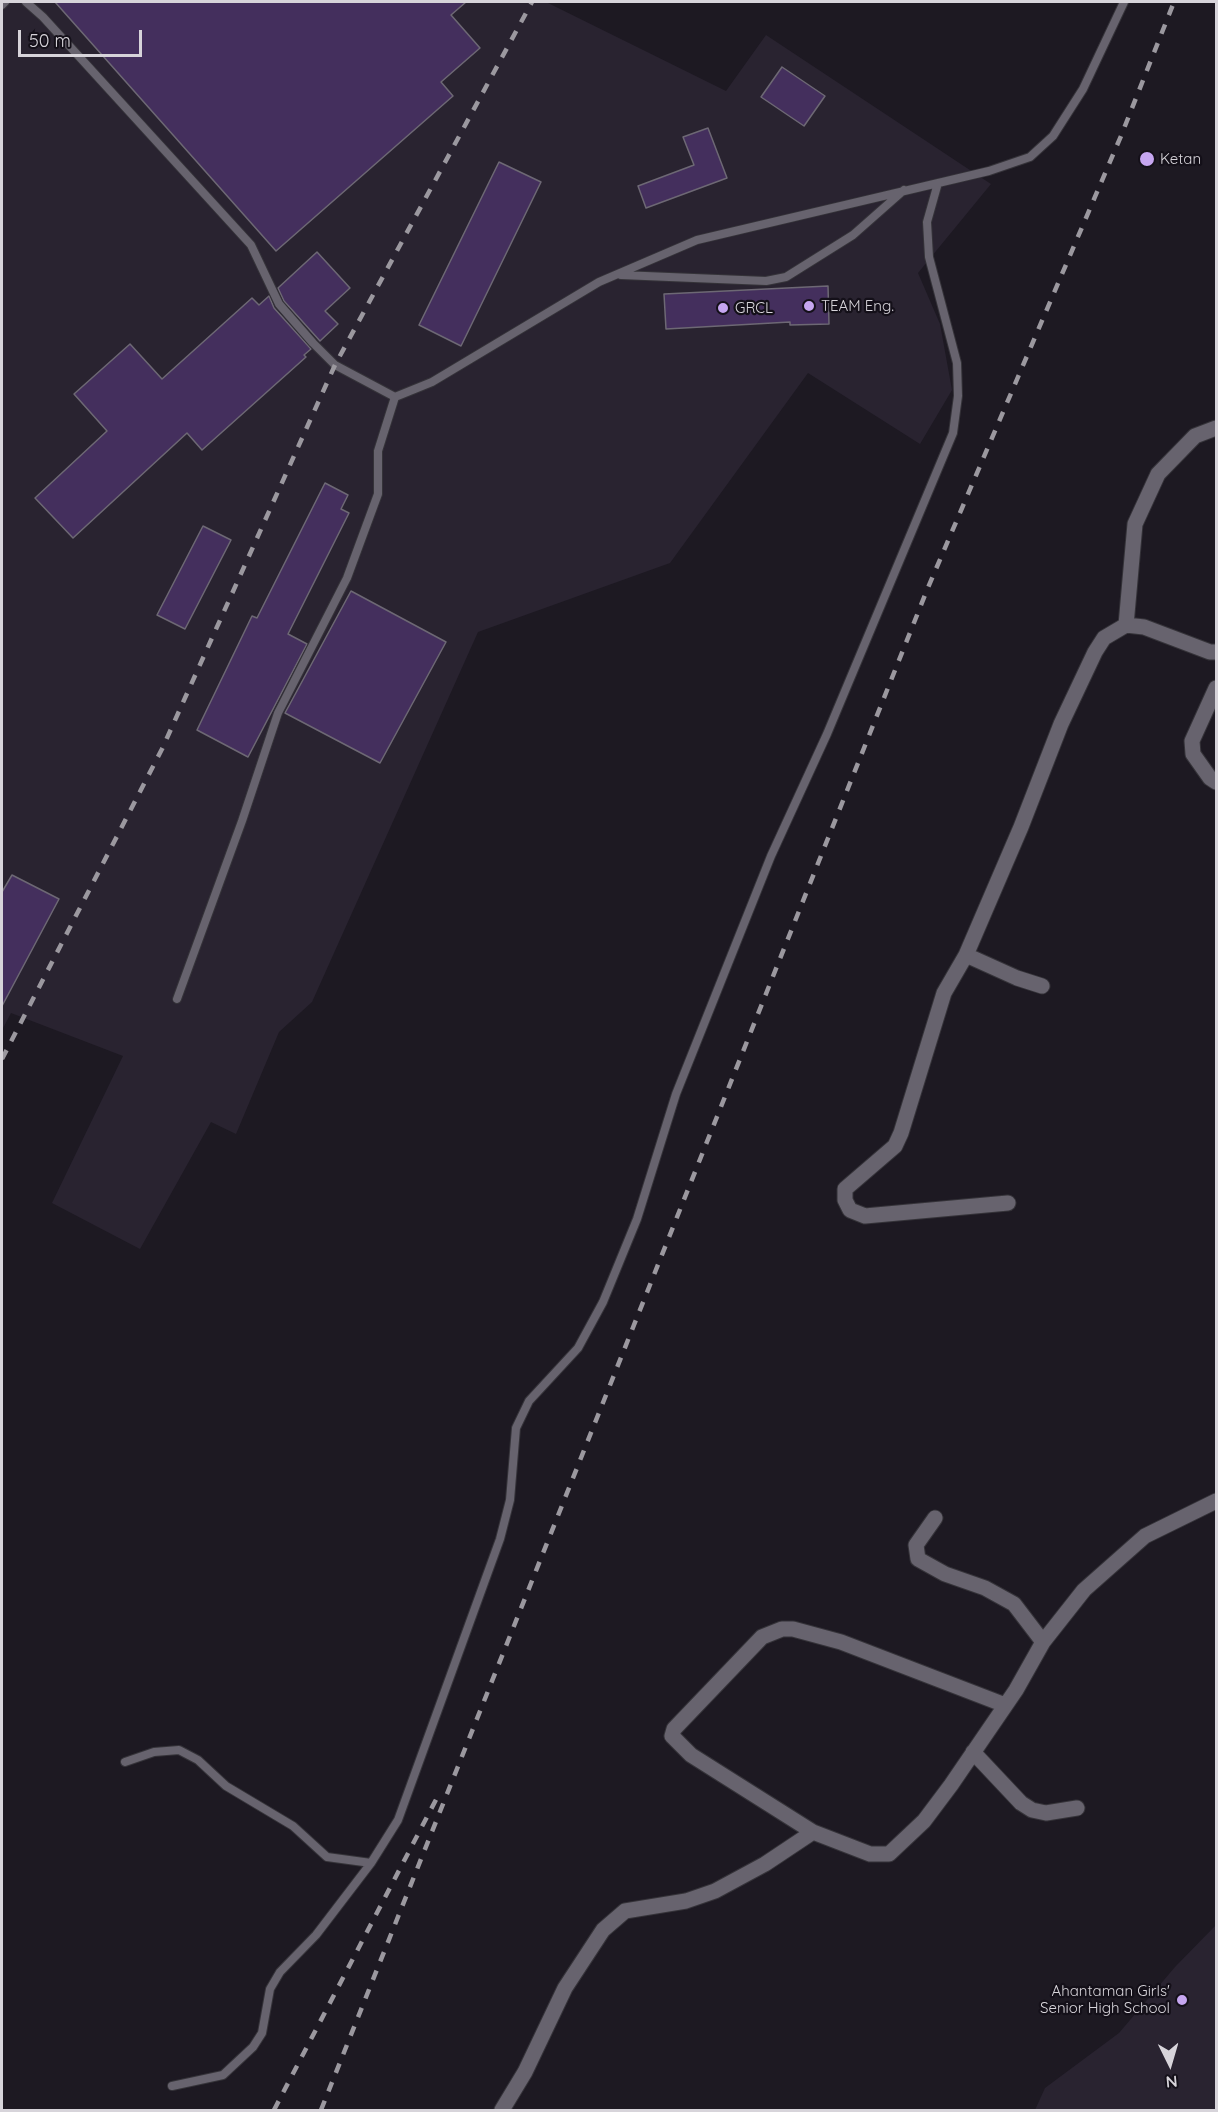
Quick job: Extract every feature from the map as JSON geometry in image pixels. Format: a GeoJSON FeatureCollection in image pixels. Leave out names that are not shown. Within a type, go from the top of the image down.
{"type":"FeatureCollection","features":[{"type":"Feature","properties":{"kind":"street"},"geometry":{"type":"LineString","coordinates":[[1126,625],[1135,524],[1158,474],[1195,436],[1216,428]]}},
{"type":"Feature","properties":{"kind":"street"},"geometry":{"type":"LineString","coordinates":[[1008,1203],[865,1216],[850,1210],[845,1200],[845,1189],[895,1146],[944,993],[966,955],[1021,827],[1060,724],[1104,638],[1126,625],[1144,627],[1210,652],[1216,652]]}},
{"type":"Feature","properties":{"kind":"street"},"geometry":{"type":"LineString","coordinates":[[1216,688],[1192,741],[1193,754],[1210,778],[1216,782]]}},
{"type":"Feature","properties":{"kind":"street"},"geometry":{"type":"LineString","coordinates":[[966,955],[1017,978],[1042,986]]}},
{"type":"Feature","properties":{"kind":"street"},"geometry":{"type":"LineString","coordinates":[[1005,1705],[841,1642],[794,1629],[770,1632],[674,1729],[672,1736],[692,1755],[813,1832],[870,1854],[889,1854],[924,1821],[1005,1705],[1043,1642],[1084,1590],[1145,1536],[1216,1501]]}},
{"type":"Feature","properties":{"kind":"street"},"geometry":{"type":"LineString","coordinates":[[935,1518],[916,1545],[918,1559],[945,1574],[985,1588],[1014,1604],[1043,1642]]}},
{"type":"Feature","properties":{"kind":"street"},"geometry":{"type":"LineString","coordinates":[[973,1752],[1021,1803],[1032,1810],[1046,1813],[1077,1808]]}},
{"type":"Feature","properties":{"kind":"street"},"geometry":{"type":"LineString","coordinates":[[502,2110],[525,2072],[565,1988],[603,1930],[625,1911],[686,1901],[715,1892],[765,1864],[813,1832]]}},
{"type":"Feature","properties":{"kind":"lane"},"geometry":{"type":"LineString","coordinates":[[26,2],[44,17],[251,245],[279,304],[313,343],[335,365],[395,397]]}},
{"type":"Feature","properties":{"kind":"lane"},"geometry":{"type":"LineString","coordinates":[[395,397],[432,382],[599,282],[697,240],[772,224],[905,189],[1012,165],[1030,157],[1053,136],[1083,89],[1124,2]]}},
{"type":"Feature","properties":{"kind":"lane"},"geometry":{"type":"LineString","coordinates":[[172,2086],[223,2074],[253,2047],[262,2033],[270,1989],[280,1972],[316,1935],[371,1863],[398,1820],[500,1539],[510,1500],[516,1428],[529,1401],[578,1348],[603,1302],[637,1219],[676,1094],[771,856],[827,734],[953,433],[958,396],[957,363],[929,257],[927,222],[938,183]]}},
{"type":"Feature","properties":{"kind":"lane"},"geometry":{"type":"LineString","coordinates":[[618,274],[766,281],[786,277],[854,235],[905,189]]}},
{"type":"Feature","properties":{"kind":"lane"},"geometry":{"type":"LineString","coordinates":[[177,999],[242,821],[278,713],[347,578],[378,494],[378,451],[395,397]]}},
{"type":"Feature","properties":{"kind":"lane"},"geometry":{"type":"LineString","coordinates":[[125,1762],[154,1752],[179,1750],[198,1760],[226,1786],[293,1827],[327,1857],[371,1863]]}},
{"type":"Feature","properties":{"kind":"shaded area"},"geometry":{"type":"Polygon","coordinates":[[[2,2],[546,2],[726,91],[766,35],[991,184],[918,273],[940,324],[952,390],[920,444],[808,373],[670,563],[478,632],[312,1002],[279,1032],[236,1134],[211,1122],[140,1249],[52,1203],[123,1056],[11,1013],[2,1030],[2,2]]]}},
{"type":"Feature","properties":{"kind":"shaded area","name":"Ahantaman Girls' Senior High School"},"geometry":{"type":"Polygon","coordinates":[[[1216,1925],[1216,2110],[1035,2110],[1045,2088],[1119,2033],[1175,1967],[1216,1925]]]}},
{"type":"Feature","properties":{"kind":"building"},"geometry":{"type":"Polygon","coordinates":[[[55,2],[466,2],[451,15],[480,48],[441,82],[453,96],[276,251],[55,2]]]}},
{"type":"Feature","properties":{"kind":"building"},"geometry":{"type":"Polygon","coordinates":[[[782,67],[825,96],[804,126],[761,97],[782,67]]]}},
{"type":"Feature","properties":{"kind":"building"},"geometry":{"type":"Polygon","coordinates":[[[708,128],[727,178],[646,208],[638,186],[694,165],[683,137],[708,128]]]}},
{"type":"Feature","properties":{"kind":"building"},"geometry":{"type":"Polygon","coordinates":[[[499,162],[541,182],[461,346],[419,325],[499,162]]]}},
{"type":"Feature","properties":{"kind":"building"},"geometry":{"type":"Polygon","coordinates":[[[317,252],[350,288],[325,311],[338,324],[320,341],[284,301],[278,288],[317,252]]]}},
{"type":"Feature","properties":{"kind":"building","name":"GRCL"},"geometry":{"type":"Polygon","coordinates":[[[828,286],[829,324],[790,325],[790,322],[666,329],[664,294],[828,286]]]}},
{"type":"Feature","properties":{"kind":"building"},"geometry":{"type":"Polygon","coordinates":[[[269,296],[274,308],[311,349],[304,355],[306,357],[202,450],[187,433],[73,538],[35,498],[107,431],[74,394],[130,344],[162,379],[252,298],[259,305],[269,296]]]}},
{"type":"Feature","properties":{"kind":"building"},"geometry":{"type":"Polygon","coordinates":[[[325,483],[348,495],[341,509],[349,513],[288,634],[307,644],[248,757],[197,730],[252,616],[257,618],[325,483]]]}},
{"type":"Feature","properties":{"kind":"building"},"geometry":{"type":"Polygon","coordinates":[[[203,526],[231,540],[185,629],[157,615],[203,526]]]}},
{"type":"Feature","properties":{"kind":"building"},"geometry":{"type":"Polygon","coordinates":[[[351,591],[446,642],[380,763],[285,713],[351,591]]]}},
{"type":"Feature","properties":{"kind":"building"},"geometry":{"type":"Polygon","coordinates":[[[12,875],[59,899],[2,1006],[2,892],[12,875]]]}},
{"type":"Feature","properties":{"kind":"railway"},"geometry":{"type":"LineString","coordinates":[[2,1059],[162,749],[335,365],[532,2]]}},
{"type":"Feature","properties":{"kind":"railway"},"geometry":{"type":"LineString","coordinates":[[321,2110],[927,590],[1121,136],[1174,2]]}},
{"type":"Feature","properties":{"kind":"railway"},"geometry":{"type":"LineString","coordinates":[[274,2110],[440,1792]]}},
{"type":"Feature","properties":{"kind":"place","name":"Ketan"},"geometry":{"type":"Point","coordinates":[1147,159]}},
{"type":"Feature","properties":{"kind":"place","name":"TEAM Eng."},"geometry":{"type":"Point","coordinates":[809,306]}},
{"type":"Feature","properties":{"kind":"place","name":"GRCL"},"geometry":{"type":"Point","coordinates":[723,308]}},
{"type":"Feature","properties":{"kind":"place","name":"Ahantaman Girls' Senior High School"},"geometry":{"type":"Point","coordinates":[1182,2000]}}]}
